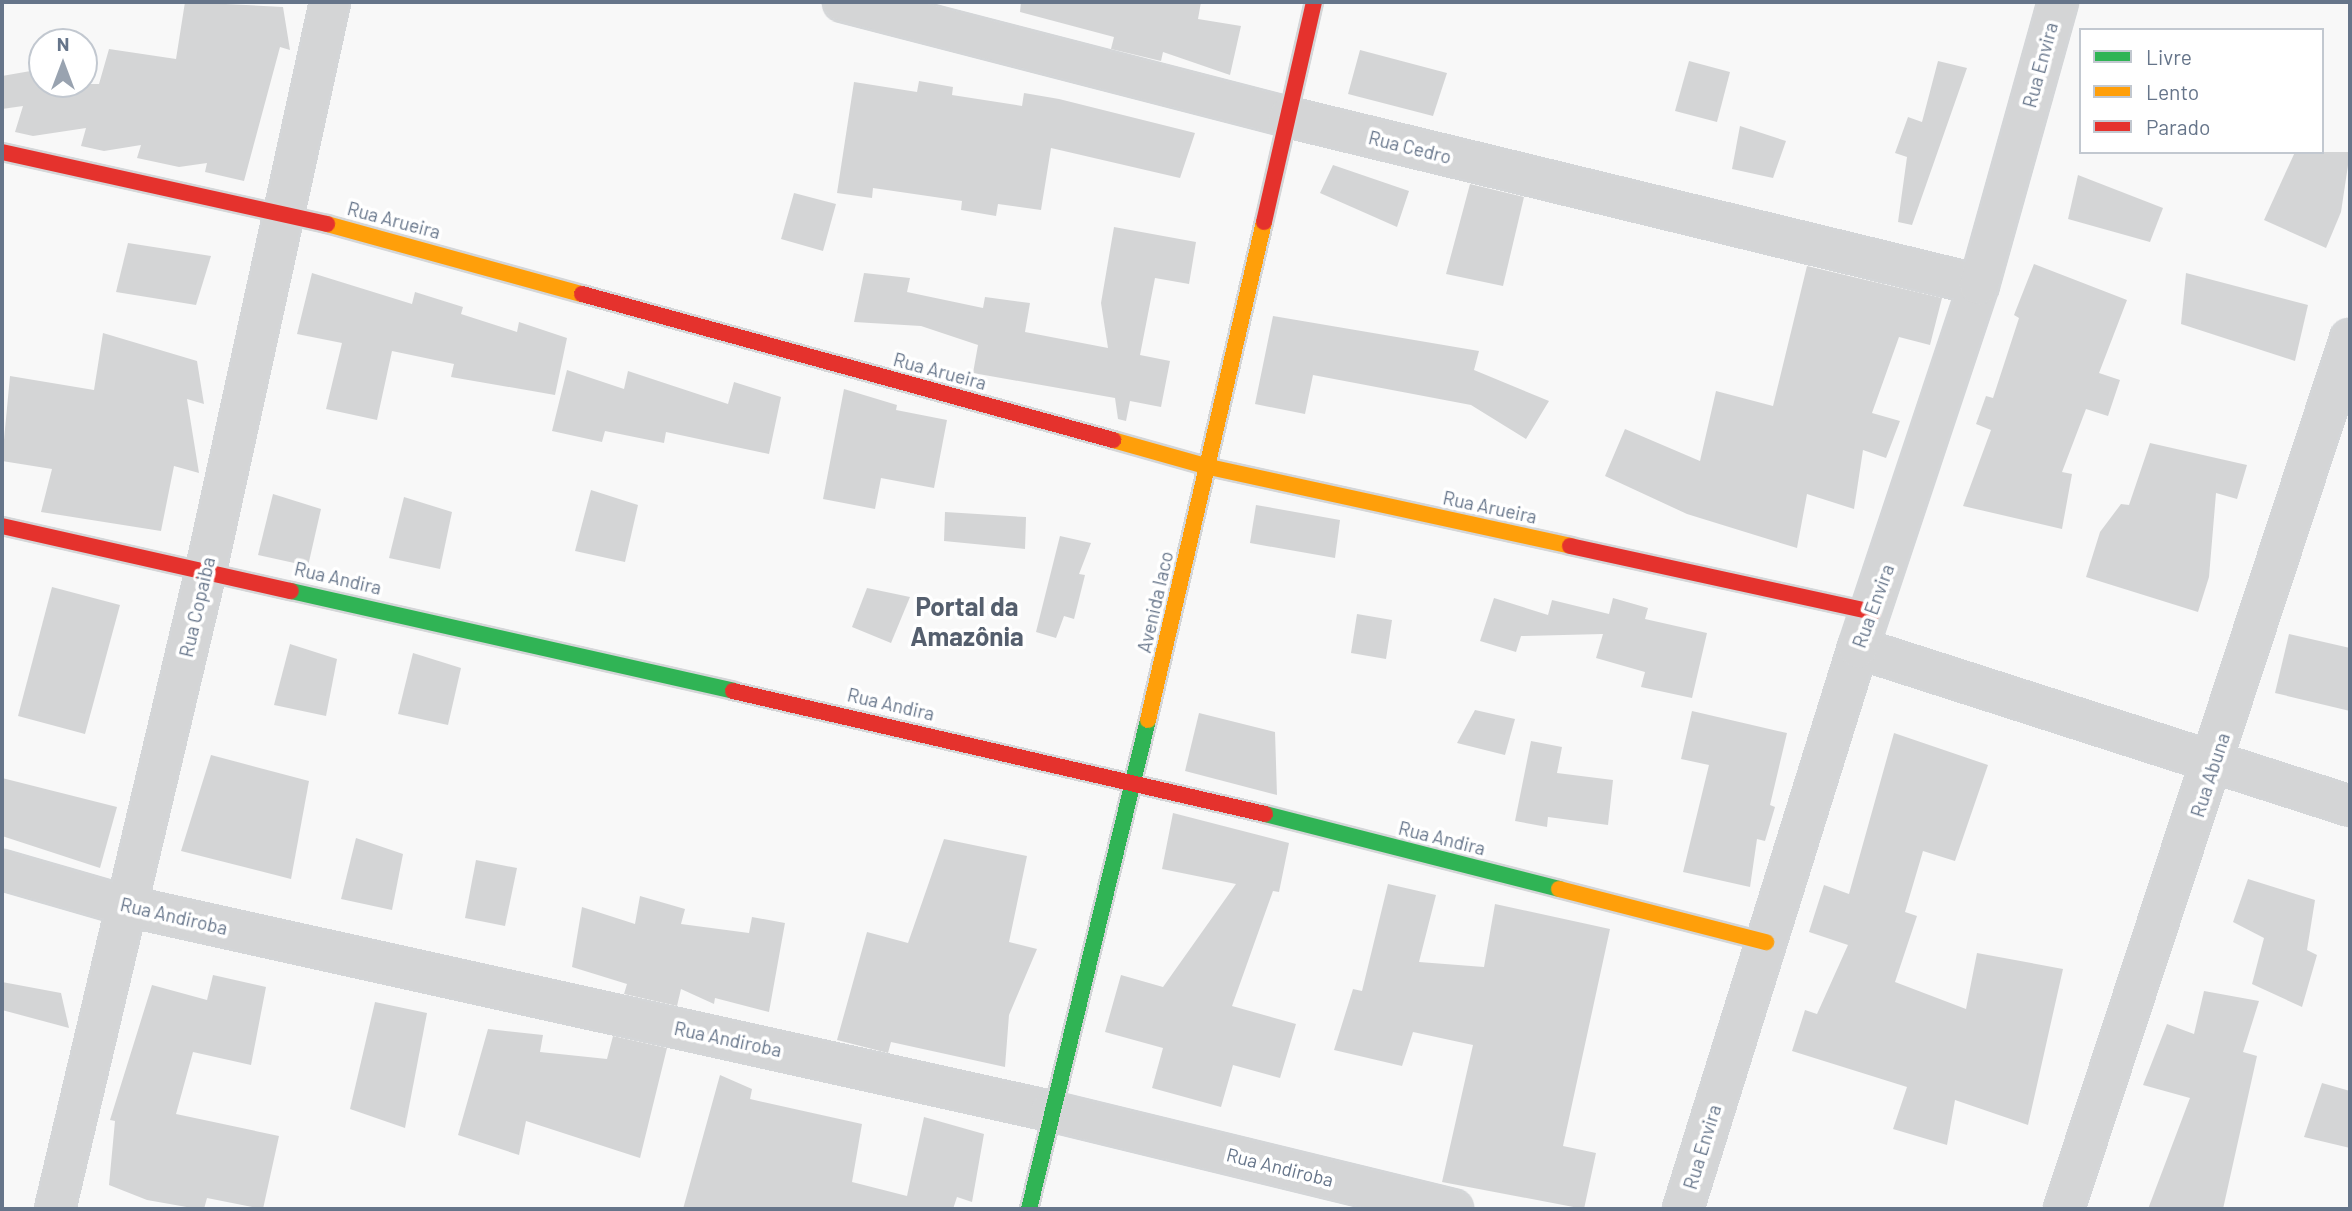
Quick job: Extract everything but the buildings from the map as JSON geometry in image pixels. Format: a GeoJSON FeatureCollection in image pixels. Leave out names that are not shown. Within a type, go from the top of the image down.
{"type":"FeatureCollection","features":[{"type":"Feature","properties":{"kind":"street","name":"Rua Copaiba"},"geometry":{"type":"LineString","coordinates":[[55,1209],[206,570],[281,211],[330,2]]}},
{"type":"Feature","properties":{"kind":"street","name":"Rua Cedro"},"geometry":{"type":"LineString","coordinates":[[843,2],[1288,117],[1979,285]]}},
{"type":"Feature","properties":{"kind":"street","name":"Avenida Iaco"},"geometry":{"type":"LineString","coordinates":[[1029,1209],[1050,1111],[1134,781],[1209,467],[1314,2]]}},
{"type":"Feature","properties":{"kind":"street","name":"Rua Envira"},"geometry":{"type":"LineString","coordinates":[[1683,1209],[1858,648],[1873,612],[1979,285],[2058,2]]}},
{"type":"Feature","properties":{"kind":"street","name":"Rua Arueira"},"geometry":{"type":"LineString","coordinates":[[2,152],[281,211],[1209,467],[1873,612]]}},
{"type":"Feature","properties":{"kind":"street","name":"Rua Abuna"},"geometry":{"type":"LineString","coordinates":[[2064,1209],[2216,759],[2350,339]]}},
{"type":"Feature","properties":{"kind":"street","name":"Rua Andira"},"geometry":{"type":"LineString","coordinates":[[2,526],[1134,781],[1766,942]]}},
{"type":"Feature","properties":{"kind":"street"},"geometry":{"type":"LineString","coordinates":[[1858,648],[2216,759],[2350,806]]}},
{"type":"Feature","properties":{"kind":"street","name":"Rua Andiroba"},"geometry":{"type":"LineString","coordinates":[[2,870],[127,906],[1050,1111],[1453,1209]]}},
{"type":"Feature","properties":{"kind":"traffic: fast"},"geometry":{"type":"LineString","coordinates":[[291,591],[733,691]]}},
{"type":"Feature","properties":{"kind":"traffic: fast"},"geometry":{"type":"LineString","coordinates":[[1029,1209],[1148,720]]}},
{"type":"Feature","properties":{"kind":"traffic: fast"},"geometry":{"type":"LineString","coordinates":[[1265,814],[1559,889]]}},
{"type":"Feature","properties":{"kind":"traffic: slow"},"geometry":{"type":"LineString","coordinates":[[1148,720],[1264,222]]}},
{"type":"Feature","properties":{"kind":"traffic: slow"},"geometry":{"type":"LineString","coordinates":[[327,224],[582,294]]}},
{"type":"Feature","properties":{"kind":"traffic: slow"},"geometry":{"type":"LineString","coordinates":[[1113,440],[1209,467],[1570,546]]}},
{"type":"Feature","properties":{"kind":"traffic: slow"},"geometry":{"type":"LineString","coordinates":[[1559,889],[1766,942]]}},
{"type":"Feature","properties":{"kind":"traffic: jam"},"geometry":{"type":"LineString","coordinates":[[1264,222],[1314,2]]}},
{"type":"Feature","properties":{"kind":"traffic: jam"},"geometry":{"type":"LineString","coordinates":[[2,152],[327,224]]}},
{"type":"Feature","properties":{"kind":"traffic: jam"},"geometry":{"type":"LineString","coordinates":[[582,294],[1113,440]]}},
{"type":"Feature","properties":{"kind":"traffic: jam"},"geometry":{"type":"LineString","coordinates":[[2,526],[291,591]]}},
{"type":"Feature","properties":{"kind":"traffic: jam"},"geometry":{"type":"LineString","coordinates":[[1570,546],[1873,612]]}},
{"type":"Feature","properties":{"kind":"traffic: jam"},"geometry":{"type":"LineString","coordinates":[[733,691],[1265,814]]}},
{"type":"Feature","properties":{"kind":"district","name":"Portal da Amazônia"},"geometry":{"type":"Point","coordinates":[967,621]}}]}
